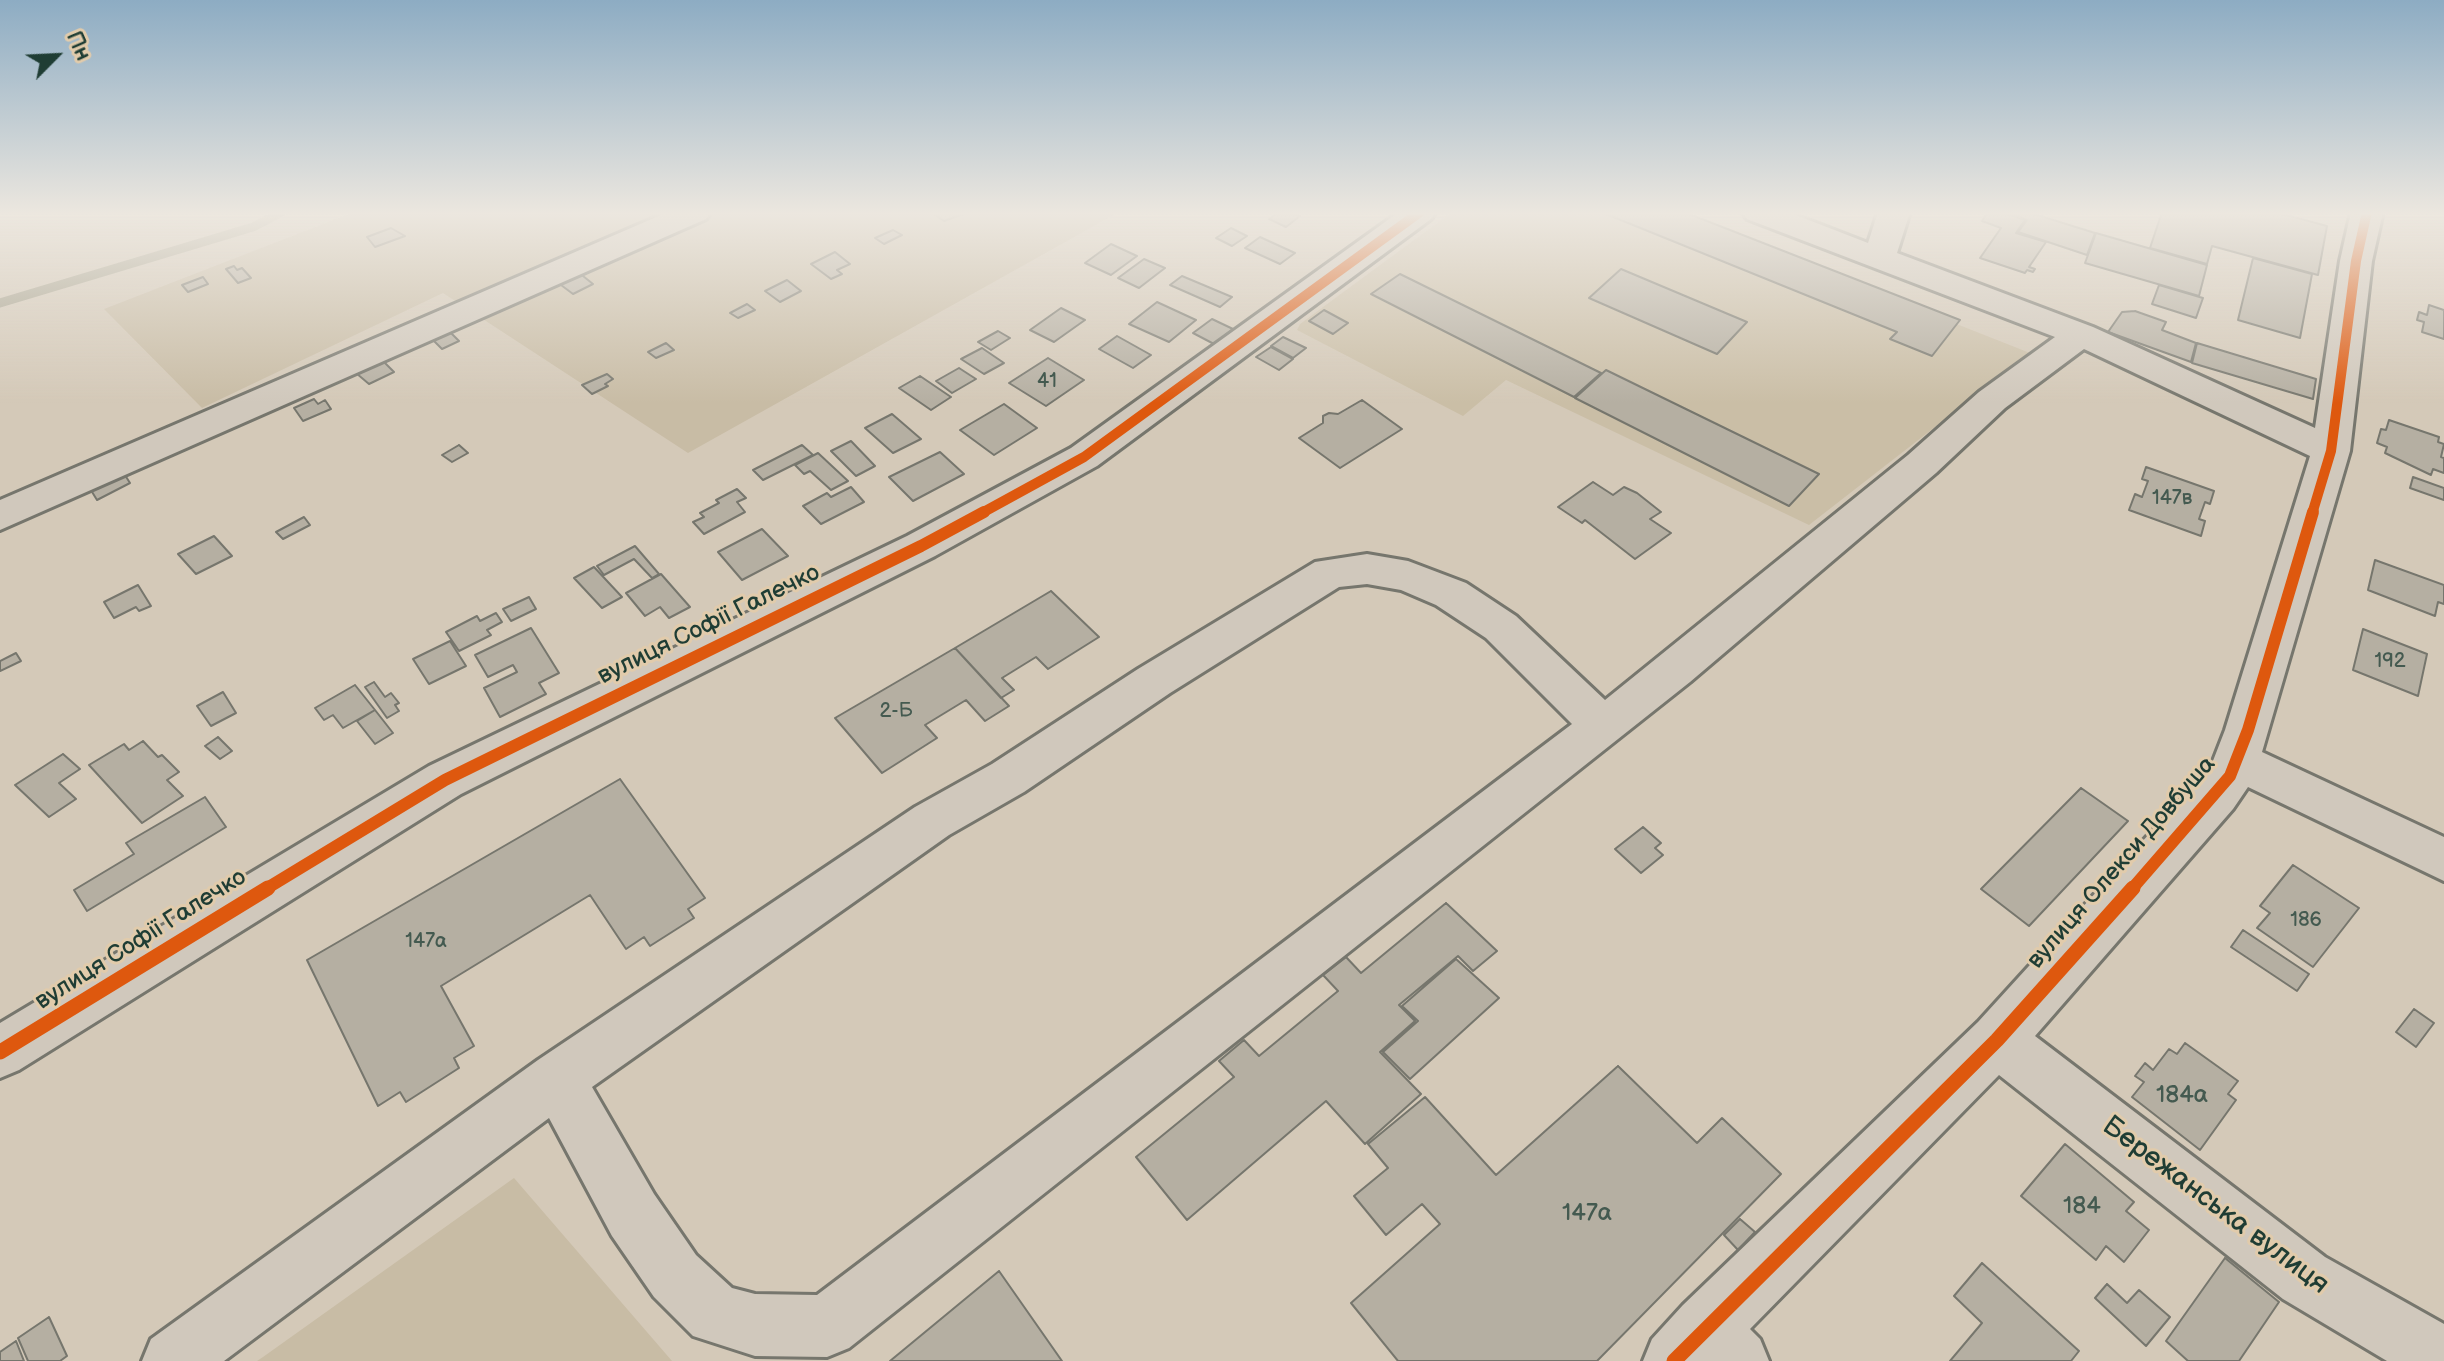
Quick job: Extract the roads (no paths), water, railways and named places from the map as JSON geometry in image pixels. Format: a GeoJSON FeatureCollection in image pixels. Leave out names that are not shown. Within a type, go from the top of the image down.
{"type":"FeatureCollection","features":[{"type":"Feature","properties":{"kind":"street"},"geometry":{"type":"LineString","coordinates":[[0,516],[550,276]]}},
{"type":"Feature","properties":{"kind":"street","name":"вулиця Софії Галечко"},"geometry":{"type":"LineString","coordinates":[[0,1052],[445,780],[921,546],[1084,457],[1333,276]]}},
{"type":"Feature","properties":{"kind":"street"},"geometry":{"type":"LineString","coordinates":[[1923,276],[2081,335],[2331,451]]}},
{"type":"Feature","properties":{"kind":"street","name":"вулиця Олекси Довбуша"},"geometry":{"type":"LineString","coordinates":[[1706,1350],[1997,1040],[2216,795],[2237,761],[2331,451],[2354,276]]}},
{"type":"Feature","properties":{"kind":"street"},"geometry":{"type":"LineString","coordinates":[[557,1079],[633,1215],[675,1276],[715,1314],[755,1325],[827,1326],[1687,660],[1922,464],[1992,400],[2081,335]]}},
{"type":"Feature","properties":{"kind":"street"},"geometry":{"type":"LineString","coordinates":[[173,1361],[557,1079],[932,821],[1008,778],[1154,681],[1330,573],[1367,569],[1408,576],[1451,594],[1501,627],[1602,725]]}},
{"type":"Feature","properties":{"kind":"street"},"geometry":{"type":"LineString","coordinates":[[2237,761],[2444,860]]}},
{"type":"Feature","properties":{"kind":"street","name":"Бережанська вулиця"},"geometry":{"type":"LineString","coordinates":[[1997,1040],[2304,1278],[2396,1333],[2444,1356]]}},
{"type":"Feature","properties":{"kind":"waterway"},"geometry":{"type":"LineString","coordinates":[[0,303],[92,276]]}}]}
